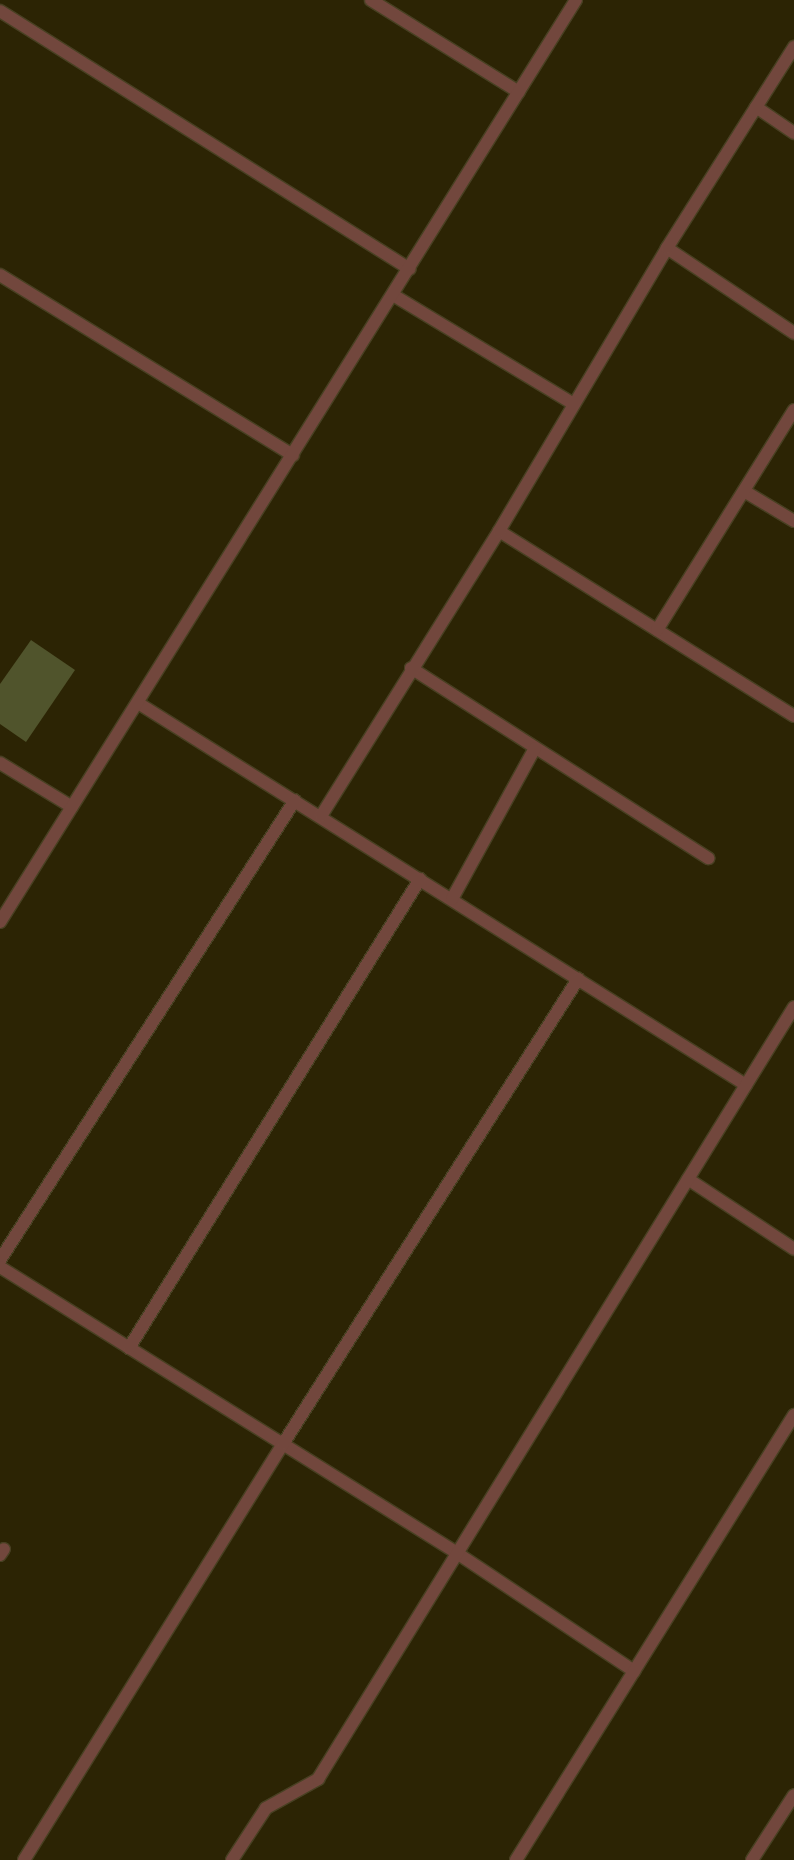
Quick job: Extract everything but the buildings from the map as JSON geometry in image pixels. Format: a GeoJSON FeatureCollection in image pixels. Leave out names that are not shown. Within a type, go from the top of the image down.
{"type":"FeatureCollection","features":[{"type":"Feature","properties":{"kind":"street"},"geometry":{"type":"LineString","coordinates":[[370,0],[519,92]]}},
{"type":"Feature","properties":{"kind":"street"},"geometry":{"type":"LineString","coordinates":[[0,922],[410,269],[576,0]]}},
{"type":"Feature","properties":{"kind":"street"},"geometry":{"type":"LineString","coordinates":[[0,11],[410,269]]}},
{"type":"Feature","properties":{"kind":"street"},"geometry":{"type":"LineString","coordinates":[[321,816],[411,668],[499,531],[667,248],[794,47]]}},
{"type":"Feature","properties":{"kind":"street"},"geometry":{"type":"LineString","coordinates":[[756,107],[794,132]]}},
{"type":"Feature","properties":{"kind":"street"},"geometry":{"type":"LineString","coordinates":[[667,248],[794,333]]}},
{"type":"Feature","properties":{"kind":"street"},"geometry":{"type":"LineString","coordinates":[[0,275],[293,456]]}},
{"type":"Feature","properties":{"kind":"street"},"geometry":{"type":"LineString","coordinates":[[393,295],[574,404]]}},
{"type":"Feature","properties":{"kind":"street"},"geometry":{"type":"LineString","coordinates":[[657,630],[794,410]]}},
{"type":"Feature","properties":{"kind":"street"},"geometry":{"type":"LineString","coordinates":[[744,491],[794,521]]}},
{"type":"Feature","properties":{"kind":"street"},"geometry":{"type":"LineString","coordinates":[[499,531],[794,716]]}},
{"type":"Feature","properties":{"kind":"street"},"geometry":{"type":"LineString","coordinates":[[411,668],[708,858]]}},
{"type":"Feature","properties":{"kind":"street"},"geometry":{"type":"LineString","coordinates":[[138,703],[321,816],[746,1085]]}},
{"type":"Feature","properties":{"kind":"street"},"geometry":{"type":"LineString","coordinates":[[452,900],[535,748]]}},
{"type":"Feature","properties":{"kind":"street"},"geometry":{"type":"LineString","coordinates":[[0,764],[72,807]]}},
{"type":"Feature","properties":{"kind":"street"},"geometry":{"type":"LineString","coordinates":[[0,1260],[295,800]]}},
{"type":"Feature","properties":{"kind":"street"},"geometry":{"type":"LineString","coordinates":[[129,1348],[420,879]]}},
{"type":"Feature","properties":{"kind":"street"},"geometry":{"type":"LineString","coordinates":[[24,1860],[282,1444],[578,979]]}},
{"type":"Feature","properties":{"kind":"street"},"geometry":{"type":"LineString","coordinates":[[232,1860],[266,1808],[318,1779],[794,1007]]}},
{"type":"Feature","properties":{"kind":"street"},"geometry":{"type":"LineString","coordinates":[[688,1179],[794,1249]]}},
{"type":"Feature","properties":{"kind":"street"},"geometry":{"type":"LineString","coordinates":[[0,1267],[457,1553],[634,1672]]}},
{"type":"Feature","properties":{"kind":"street"},"geometry":{"type":"LineString","coordinates":[[516,1860],[794,1415]]}},
{"type":"Feature","properties":{"kind":"street"},"geometry":{"type":"LineString","coordinates":[[752,1860],[794,1795]]}}]}
